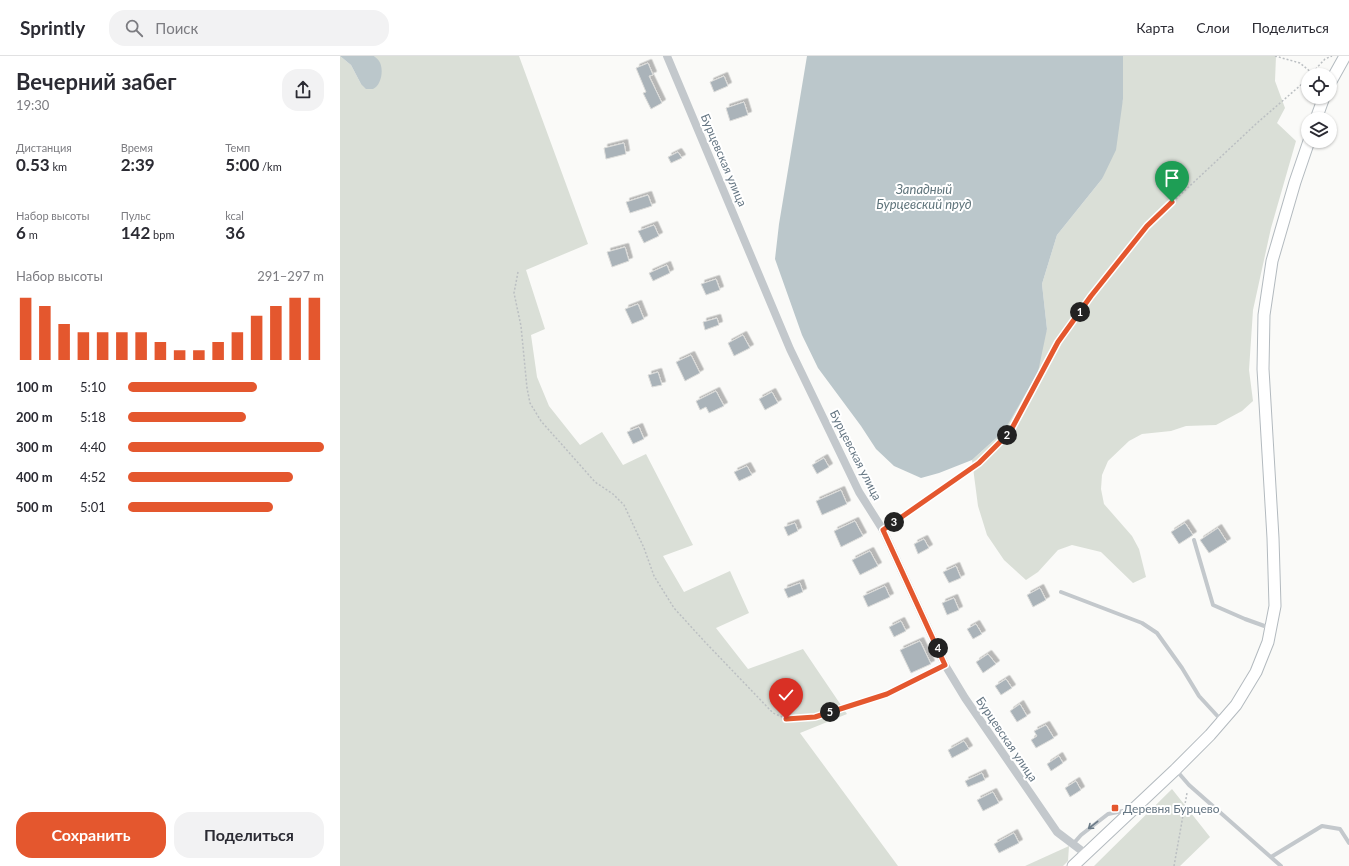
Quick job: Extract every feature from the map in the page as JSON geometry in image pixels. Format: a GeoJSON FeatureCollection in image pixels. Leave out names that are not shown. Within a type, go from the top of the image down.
{"type":"FeatureCollection","features":[{"type":"Feature","properties":{"kind":"street","name":"Бурцевская улица"},"geometry":{"type":"LineString","coordinates":[[667,56],[790,349],[860,492],[883,530],[945,665],[965,698],[1056,832],[1086,854]]}},
{"type":"Feature","properties":{"kind":"street"},"geometry":{"type":"LineString","coordinates":[[1337,70],[1345,56]]}},
{"type":"Feature","properties":{"kind":"street"},"geometry":{"type":"LineString","coordinates":[[1073,866],[1175,770],[1236,705],[1256,672],[1268,642],[1275,606],[1273,538],[1263,369],[1264,315],[1272,261],[1307,148]]}},
{"type":"Feature","properties":{"kind":"lane"},"geometry":{"type":"LineString","coordinates":[[1194,540],[1214,605],[1244,619],[1270,628]]}},
{"type":"Feature","properties":{"kind":"lane"},"geometry":{"type":"LineString","coordinates":[[1061,592],[1142,623],[1157,633],[1182,668],[1199,696],[1222,721]]}},
{"type":"Feature","properties":{"kind":"lane"},"geometry":{"type":"LineString","coordinates":[[1175,770],[1189,785],[1281,866]]}},
{"type":"Feature","properties":{"kind":"lane"},"geometry":{"type":"LineString","coordinates":[[1073,844],[1081,835],[1108,814],[1134,809]]}},
{"type":"Feature","properties":{"kind":"lane"},"geometry":{"type":"LineString","coordinates":[[1271,857],[1322,826],[1340,829],[1349,843]]}},
{"type":"Feature","properties":{"kind":"path"},"geometry":{"type":"LineString","coordinates":[[1275,56],[1300,63],[1306,68]]}},
{"type":"Feature","properties":{"kind":"path"},"geometry":{"type":"LineString","coordinates":[[1316,68],[1325,57],[1332,56]]}},
{"type":"Feature","properties":{"kind":"path"},"geometry":{"type":"LineString","coordinates":[[883,530],[979,463],[1010,432],[1058,342],[1091,296],[1147,226],[1257,123],[1301,85]]}},
{"type":"Feature","properties":{"kind":"path"},"geometry":{"type":"LineString","coordinates":[[518,272],[514,293],[521,326],[527,388],[530,403],[541,421],[595,482],[613,494],[624,505],[644,548],[654,576],[674,608],[773,713],[786,719],[815,717],[887,694],[945,665]]}},
{"type":"Feature","properties":{"kind":"path"},"geometry":{"type":"LineString","coordinates":[[1174,866],[1189,785]]}},
{"type":"Feature","properties":{"kind":"shaded area"},"geometry":{"type":"Polygon","coordinates":[[[340,56],[351,65],[361,84],[379,62],[374,56],[519,56],[588,244],[526,270],[545,329],[531,335],[537,377],[549,406],[580,445],[602,432],[623,465],[646,454],[693,545],[663,556],[684,592],[730,571],[749,613],[716,628],[748,669],[803,649],[847,714],[800,733],[898,866],[340,866],[340,56]]]}},
{"type":"Feature","properties":{"kind":"shaded area"},"geometry":{"type":"Polygon","coordinates":[[[1123,56],[1276,56],[1275,81],[1285,108],[1277,123],[1296,141],[1271,228],[1253,310],[1249,370],[1253,401],[1242,411],[1216,425],[1186,426],[1171,431],[1142,434],[1129,441],[1108,461],[1102,475],[1101,489],[1104,504],[1132,536],[1139,549],[1146,577],[1133,583],[1101,552],[1072,545],[1058,550],[1038,572],[1026,580],[1004,560],[987,535],[978,506],[972,460],[1004,431],[1047,329],[1042,284],[1057,235],[1102,179],[1123,99],[1123,56]]]}},
{"type":"Feature","properties":{"kind":"shaded area"},"geometry":{"type":"Polygon","coordinates":[[[1172,789],[1210,837],[1180,866],[1094,866],[1172,789]]]}},
{"type":"Feature","properties":{"kind":"shaded area"},"geometry":{"type":"Polygon","coordinates":[[[1069,846],[1068,861],[1063,866],[1025,866],[1069,846]]]}},
{"type":"Feature","properties":{"kind":"water"},"geometry":{"type":"Polygon","coordinates":[[[340,56],[374,56],[379,60],[382,72],[376,87],[373,89],[366,89],[361,84],[351,65],[340,56]]]}},
{"type":"Feature","properties":{"kind":"water","name":"Западный Бурцевский пруд"},"geometry":{"type":"Polygon","coordinates":[[[807,56],[1123,56],[1123,99],[1116,150],[1102,179],[1057,235],[1042,284],[1047,329],[1038,372],[1004,431],[972,460],[939,473],[921,478],[894,466],[876,449],[818,368],[802,335],[775,259],[779,224],[807,56]]]}},
{"type":"Feature","properties":{"kind":"building"},"geometry":{"type":"Polygon","coordinates":[[[648,63],[653,75],[649,76],[662,103],[651,109],[643,93],[646,92],[636,68],[648,63]]]}},
{"type":"Feature","properties":{"kind":"building"},"geometry":{"type":"Polygon","coordinates":[[[724,76],[728,86],[714,92],[710,82],[724,76]]]}},
{"type":"Feature","properties":{"kind":"building"},"geometry":{"type":"Polygon","coordinates":[[[744,102],[748,115],[730,121],[726,108],[744,102]]]}},
{"type":"Feature","properties":{"kind":"building"},"geometry":{"type":"Polygon","coordinates":[[[624,143],[626,154],[606,159],[604,148],[624,143]]]}},
{"type":"Feature","properties":{"kind":"building"},"geometry":{"type":"Polygon","coordinates":[[[678,152],[682,158],[671,163],[668,157],[678,152]]]}},
{"type":"Feature","properties":{"kind":"building"},"geometry":{"type":"Polygon","coordinates":[[[648,195],[652,206],[630,213],[626,202],[648,195]]]}},
{"type":"Feature","properties":{"kind":"building"},"geometry":{"type":"Polygon","coordinates":[[[654,225],[659,236],[644,243],[638,231],[654,225]]]}},
{"type":"Feature","properties":{"kind":"building"},"geometry":{"type":"Polygon","coordinates":[[[625,247],[629,261],[612,267],[607,252],[625,247]]]}},
{"type":"Feature","properties":{"kind":"building"},"geometry":{"type":"Polygon","coordinates":[[[667,265],[670,273],[653,281],[649,273],[667,265]]]}},
{"type":"Feature","properties":{"kind":"building"},"geometry":{"type":"Polygon","coordinates":[[[716,279],[720,290],[706,295],[701,284],[716,279]]]}},
{"type":"Feature","properties":{"kind":"building"},"geometry":{"type":"Polygon","coordinates":[[[638,304],[644,319],[632,324],[625,309],[638,304]]]}},
{"type":"Feature","properties":{"kind":"building"},"geometry":{"type":"Polygon","coordinates":[[[717,318],[719,325],[705,330],[703,322],[717,318]]]}},
{"type":"Feature","properties":{"kind":"building"},"geometry":{"type":"Polygon","coordinates":[[[743,335],[750,348],[734,356],[728,343],[743,335]]]}},
{"type":"Feature","properties":{"kind":"building"},"geometry":{"type":"Polygon","coordinates":[[[691,355],[700,373],[685,381],[676,362],[691,355]]]}},
{"type":"Feature","properties":{"kind":"building"},"geometry":{"type":"Polygon","coordinates":[[[658,372],[662,385],[652,387],[648,375],[658,372]]]}},
{"type":"Feature","properties":{"kind":"building"},"geometry":{"type":"Polygon","coordinates":[[[716,391],[724,406],[709,413],[706,407],[700,410],[696,401],[716,391]]]}},
{"type":"Feature","properties":{"kind":"building"},"geometry":{"type":"Polygon","coordinates":[[[772,392],[778,403],[765,410],[759,399],[772,392]]]}},
{"type":"Feature","properties":{"kind":"building"},"geometry":{"type":"Polygon","coordinates":[[[639,427],[644,439],[633,444],[627,432],[639,427]]]}},
{"type":"Feature","properties":{"kind":"building"},"geometry":{"type":"Polygon","coordinates":[[[824,458],[829,467],[817,474],[812,465],[824,458]]]}},
{"type":"Feature","properties":{"kind":"building"},"geometry":{"type":"Polygon","coordinates":[[[747,466],[752,475],[739,481],[734,472],[747,466]]]}},
{"type":"Feature","properties":{"kind":"building"},"geometry":{"type":"Polygon","coordinates":[[[841,490],[847,504],[822,515],[816,501],[841,490]]]}},
{"type":"Feature","properties":{"kind":"building"},"geometry":{"type":"Polygon","coordinates":[[[855,521],[863,536],[841,547],[834,531],[855,521]]]}},
{"type":"Feature","properties":{"kind":"building"},"geometry":{"type":"Polygon","coordinates":[[[795,523],[798,531],[788,536],[784,527],[795,523]]]}},
{"type":"Feature","properties":{"kind":"building"},"geometry":{"type":"Polygon","coordinates":[[[1185,523],[1193,535],[1179,544],[1171,532],[1185,523]]]}},
{"type":"Feature","properties":{"kind":"building"},"geometry":{"type":"Polygon","coordinates":[[[1218,528],[1227,542],[1209,553],[1200,540],[1218,528]]]}},
{"type":"Feature","properties":{"kind":"building"},"geometry":{"type":"Polygon","coordinates":[[[924,539],[929,548],[918,554],[914,544],[924,539]]]}},
{"type":"Feature","properties":{"kind":"building"},"geometry":{"type":"Polygon","coordinates":[[[870,551],[878,566],[860,575],[852,560],[870,551]]]}},
{"type":"Feature","properties":{"kind":"building"},"geometry":{"type":"Polygon","coordinates":[[[956,566],[961,578],[949,583],[943,572],[956,566]]]}},
{"type":"Feature","properties":{"kind":"building"},"geometry":{"type":"Polygon","coordinates":[[[800,583],[803,592],[788,598],[784,589],[800,583]]]}},
{"type":"Feature","properties":{"kind":"building"},"geometry":{"type":"Polygon","coordinates":[[[885,586],[890,597],[868,607],[863,596],[885,586]]]}},
{"type":"Feature","properties":{"kind":"building"},"geometry":{"type":"Polygon","coordinates":[[[1040,588],[1046,600],[1033,607],[1027,595],[1040,588]]]}},
{"type":"Feature","properties":{"kind":"building"},"geometry":{"type":"Polygon","coordinates":[[[954,598],[959,610],[947,615],[942,603],[954,598]]]}},
{"type":"Feature","properties":{"kind":"building"},"geometry":{"type":"Polygon","coordinates":[[[901,621],[906,631],[894,637],[889,627],[901,621]]]}},
{"type":"Feature","properties":{"kind":"building"},"geometry":{"type":"Polygon","coordinates":[[[976,624],[982,634],[973,639],[967,629],[976,624]]]}},
{"type":"Feature","properties":{"kind":"building"},"geometry":{"type":"Polygon","coordinates":[[[920,641],[931,664],[911,673],[900,650],[920,641]]]}},
{"type":"Feature","properties":{"kind":"building"},"geometry":{"type":"Polygon","coordinates":[[[988,654],[996,664],[983,673],[976,662],[988,654]]]}},
{"type":"Feature","properties":{"kind":"building"},"geometry":{"type":"Polygon","coordinates":[[[1006,679],[1012,688],[1001,695],[995,686],[1006,679]]]}},
{"type":"Feature","properties":{"kind":"building"},"geometry":{"type":"Polygon","coordinates":[[[1020,704],[1027,716],[1017,722],[1010,711],[1020,704]]]}},
{"type":"Feature","properties":{"kind":"building"},"geometry":{"type":"Polygon","coordinates":[[[1046,725],[1054,738],[1036,748],[1031,740],[1037,736],[1034,731],[1046,725]]]}},
{"type":"Feature","properties":{"kind":"building"},"geometry":{"type":"Polygon","coordinates":[[[964,741],[969,749],[952,758],[948,750],[964,741]]]}},
{"type":"Feature","properties":{"kind":"building"},"geometry":{"type":"Polygon","coordinates":[[[1059,756],[1063,763],[1051,771],[1047,764],[1059,756]]]}},
{"type":"Feature","properties":{"kind":"building"},"geometry":{"type":"Polygon","coordinates":[[[982,773],[985,780],[968,787],[965,781],[982,773]]]}},
{"type":"Feature","properties":{"kind":"building"},"geometry":{"type":"Polygon","coordinates":[[[1076,781],[1081,790],[1070,797],[1065,788],[1076,781]]]}},
{"type":"Feature","properties":{"kind":"building"},"geometry":{"type":"Polygon","coordinates":[[[993,792],[999,803],[983,811],[977,800],[993,792]]]}},
{"type":"Feature","properties":{"kind":"building"},"geometry":{"type":"Polygon","coordinates":[[[1014,833],[1019,843],[999,853],[994,844],[1014,833]]]}},
{"type":"Feature","properties":{"kind":"place","name":"Деревня Бурцево"},"geometry":{"type":"Point","coordinates":[1115,808]}},
{"type":"Feature","properties":{"kind":"route"},"geometry":{"type":"LineString","coordinates":[[786,719],[815,717],[887,694],[945,665],[883,530],[979,463],[1010,432],[1058,342],[1091,296],[1147,226],[1172,202]]}}]}
